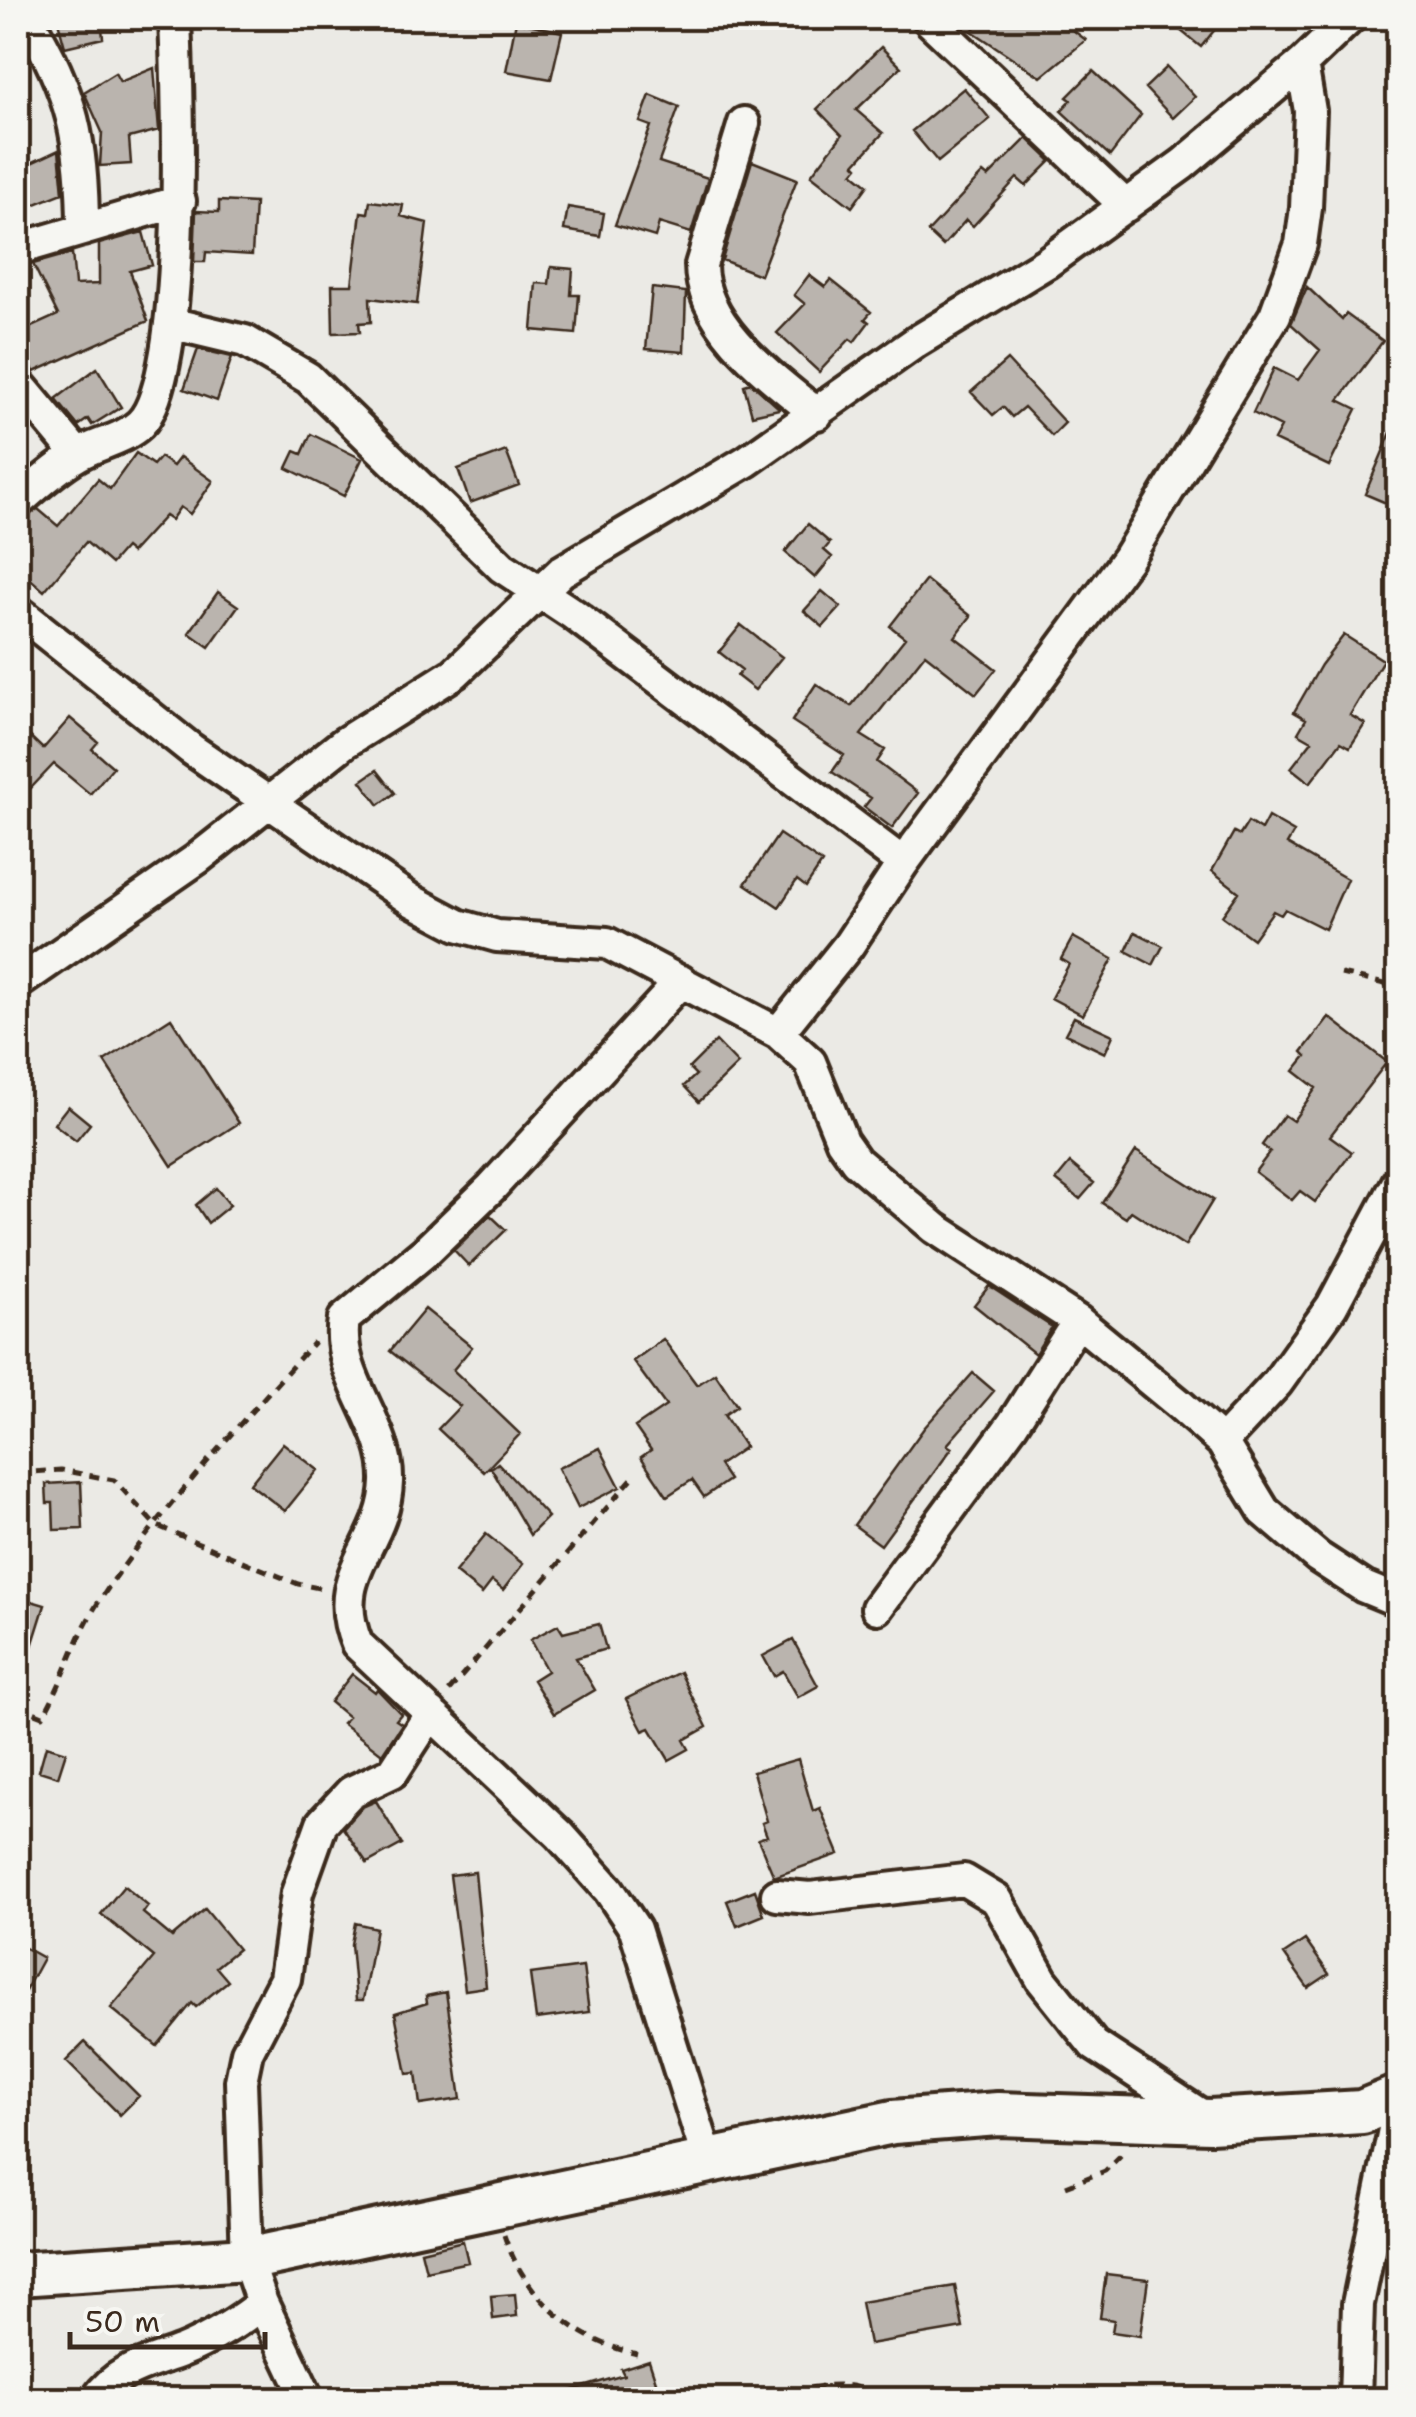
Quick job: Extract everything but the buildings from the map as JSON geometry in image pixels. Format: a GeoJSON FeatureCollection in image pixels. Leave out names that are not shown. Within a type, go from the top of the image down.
{"type":"FeatureCollection","features":[{"type":"Feature","properties":{"kind":"street"},"geometry":{"type":"LineString","coordinates":[[27,18],[67,96],[79,135],[83,230]]}},
{"type":"Feature","properties":{"kind":"street"},"geometry":{"type":"LineString","coordinates":[[18,502],[78,455],[128,433],[150,412],[158,393],[170,322],[180,201],[175,18]]}},
{"type":"Feature","properties":{"kind":"street"},"geometry":{"type":"LineString","coordinates":[[18,983],[269,806],[344,744],[456,672],[539,592],[599,546],[748,462],[916,342],[1046,264],[1126,206],[1302,64],[1350,18]]}},
{"type":"Feature","properties":{"kind":"street"},"geometry":{"type":"LineString","coordinates":[[930,20],[1126,206]]}},
{"type":"Feature","properties":{"kind":"street"},"geometry":{"type":"LineString","coordinates":[[778,1033],[848,946],[903,863],[1127,560],[1274,315],[1301,244],[1306,208],[1310,111],[1302,64]]}},
{"type":"Feature","properties":{"kind":"street"},"geometry":{"type":"LineString","coordinates":[[744,122],[701,264],[701,288],[724,326],[818,414]]}},
{"type":"Feature","properties":{"kind":"street"},"geometry":{"type":"LineString","coordinates":[[18,249],[180,201]]}},
{"type":"Feature","properties":{"kind":"street"},"geometry":{"type":"LineString","coordinates":[[170,322],[245,341],[308,378],[502,566],[903,863]]}},
{"type":"Feature","properties":{"kind":"street"},"geometry":{"type":"LineString","coordinates":[[18,383],[78,455]]}},
{"type":"Feature","properties":{"kind":"street"},"geometry":{"type":"LineString","coordinates":[[18,611],[269,806],[411,900],[458,925],[497,936],[607,943],[778,1033],[810,1062],[842,1141],[856,1162],[935,1228],[1078,1321],[1222,1442],[1264,1510],[1318,1557],[1364,1586],[1398,1600]]}},
{"type":"Feature","properties":{"kind":"street"},"geometry":{"type":"LineString","coordinates":[[682,981],[492,1186],[425,1252],[344,1318],[341,1334],[348,1369],[380,1436],[387,1481],[381,1516],[346,1594],[347,1620],[357,1644],[560,1834],[635,1928],[708,2160]]}},
{"type":"Feature","properties":{"kind":"street"},"geometry":{"type":"LineString","coordinates":[[1222,1442],[1278,1383],[1332,1306],[1398,1182]]}},
{"type":"Feature","properties":{"kind":"street"},"geometry":{"type":"LineString","coordinates":[[878,1608],[1012,1425],[1078,1321]]}},
{"type":"Feature","properties":{"kind":"street"},"geometry":{"type":"LineString","coordinates":[[308,2400],[262,2304],[247,2259],[242,2081],[247,2052],[285,1979],[297,1893],[330,1812],[351,1792],[393,1772],[431,1712]]}},
{"type":"Feature","properties":{"kind":"street"},"geometry":{"type":"LineString","coordinates":[[777,1895],[810,1898],[964,1880],[980,1888],[997,1900],[1042,1980],[1094,2045],[1210,2121]]}},
{"type":"Feature","properties":{"kind":"street"},"geometry":{"type":"LineString","coordinates":[[18,2274],[247,2259],[893,2122],[998,2114],[1210,2121],[1362,2112],[1398,2097]]}},
{"type":"Feature","properties":{"kind":"street"},"geometry":{"type":"LineString","coordinates":[[1354,2400],[1358,2304],[1398,2110]]}},
{"type":"Feature","properties":{"kind":"street"},"geometry":{"type":"LineString","coordinates":[[96,2400],[123,2372],[188,2349],[217,2330],[240,2322],[262,2304]]}},
{"type":"Feature","properties":{"kind":"path"},"geometry":{"type":"LineString","coordinates":[[1341,974],[1398,987]]}},
{"type":"Feature","properties":{"kind":"path"},"geometry":{"type":"LineString","coordinates":[[18,1706],[40,1716],[44,1713],[96,1608],[155,1525],[214,1452],[320,1336],[344,1318]]}},
{"type":"Feature","properties":{"kind":"path"},"geometry":{"type":"LineString","coordinates":[[18,1473],[62,1470],[114,1480],[155,1525],[298,1584],[346,1594]]}},
{"type":"Feature","properties":{"kind":"path"},"geometry":{"type":"LineString","coordinates":[[431,1712],[634,1476]]}},
{"type":"Feature","properties":{"kind":"path"},"geometry":{"type":"LineString","coordinates":[[1066,2186],[1116,2163],[1135,2120]]}},
{"type":"Feature","properties":{"kind":"path"},"geometry":{"type":"LineString","coordinates":[[499,2208],[513,2261],[539,2300],[596,2342],[638,2354]]}},
{"type":"Feature","properties":{"kind":"path"},"geometry":{"type":"LineString","coordinates":[[776,2394],[852,2384],[868,2390],[877,2400]]}}]}
